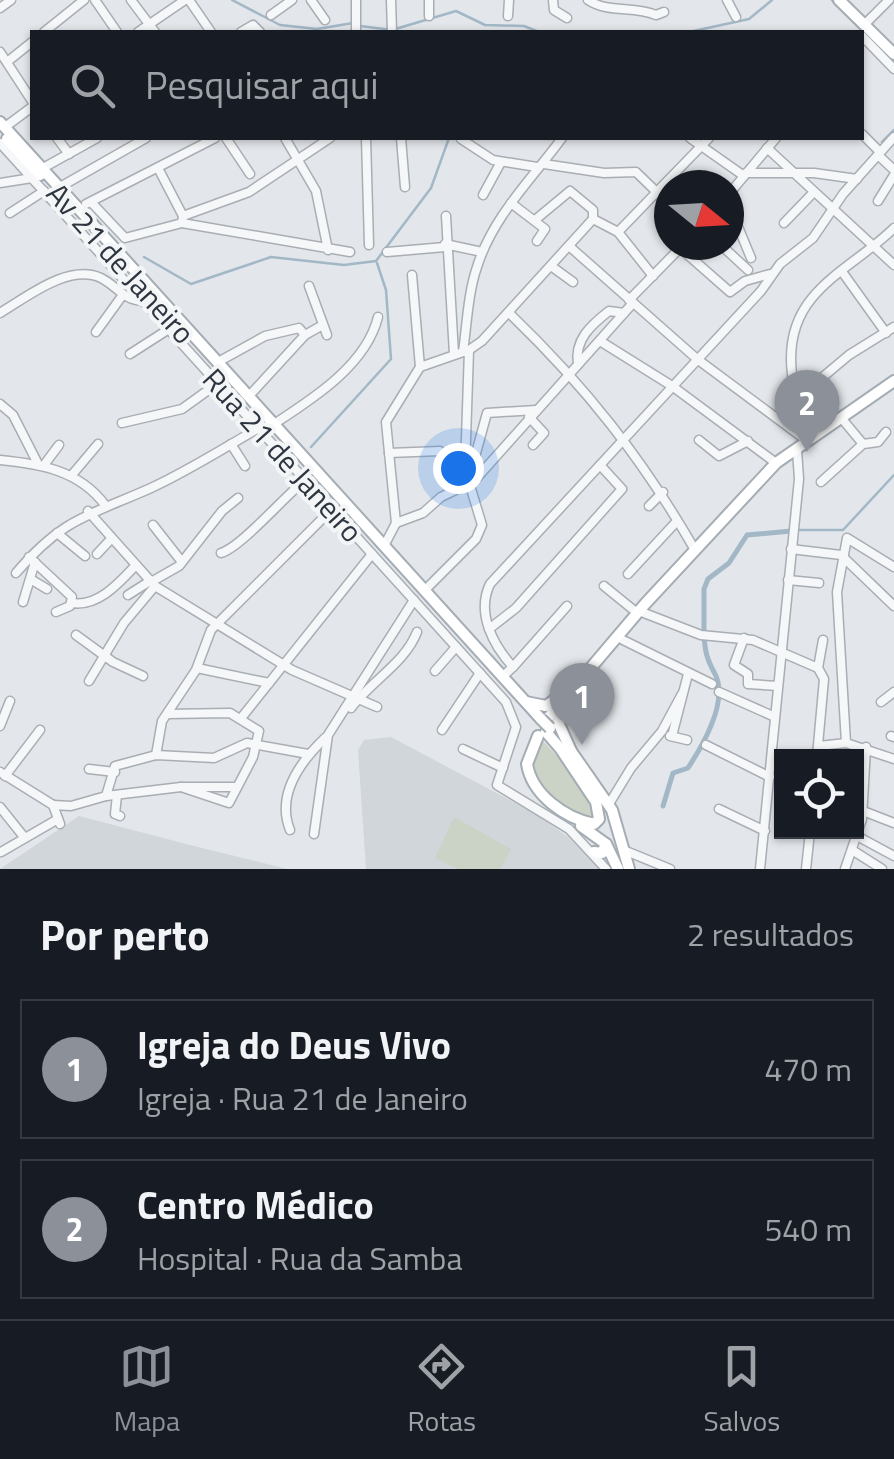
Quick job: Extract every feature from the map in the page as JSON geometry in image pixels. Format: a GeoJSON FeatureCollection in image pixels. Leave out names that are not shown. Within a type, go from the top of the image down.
{"type":"FeatureCollection","features":[{"type":"Feature","properties":{"kind":"main road"},"geometry":{"type":"LineString","coordinates":[[843,0],[894,51]]}},
{"type":"Feature","properties":{"kind":"main road"},"geometry":{"type":"LineString","coordinates":[[843,0],[894,51]]}},
{"type":"Feature","properties":{"kind":"main road","name":"Av 21 de Janeiro"},"geometry":{"type":"LineString","coordinates":[[2,127],[26,160],[295,456]]}},
{"type":"Feature","properties":{"kind":"main road","name":"Rua 21 de Janeiro"},"geometry":{"type":"LineString","coordinates":[[2,127],[503,676],[543,726]]}},
{"type":"Feature","properties":{"kind":"main road"},"geometry":{"type":"LineString","coordinates":[[624,869],[606,844],[547,805],[531,789],[524,761],[543,726],[776,462],[893,387]]}},
{"type":"Feature","properties":{"kind":"main road"},"geometry":{"type":"LineString","coordinates":[[526,702],[542,707],[554,702],[765,478],[797,450],[893,387]]}},
{"type":"Feature","properties":{"kind":"main road","name":"Rua 21 de Janeiro"},"geometry":{"type":"LineString","coordinates":[[295,456],[543,726]]}},
{"type":"Feature","properties":{"kind":"main road"},"geometry":{"type":"LineString","coordinates":[[543,726],[527,764],[536,788],[553,804],[594,824],[600,819],[598,807],[567,752],[559,731],[560,718],[644,609]]}},
{"type":"Feature","properties":{"kind":"main road"},"geometry":{"type":"LineString","coordinates":[[543,726],[609,804],[626,851],[624,869]]}},
{"type":"Feature","properties":{"kind":"main road"},"geometry":{"type":"LineString","coordinates":[[567,752],[606,809],[624,869]]}},
{"type":"Feature","properties":{"kind":"main road"},"geometry":{"type":"LineString","coordinates":[[594,852],[602,853],[606,844]]}},
{"type":"Feature","properties":{"kind":"street"},"geometry":{"type":"LineString","coordinates":[[0,8],[11,0]]}},
{"type":"Feature","properties":{"kind":"street"},"geometry":{"type":"LineString","coordinates":[[46,30],[84,0]]}},
{"type":"Feature","properties":{"kind":"street"},"geometry":{"type":"LineString","coordinates":[[95,0],[116,30]]}},
{"type":"Feature","properties":{"kind":"street"},"geometry":{"type":"LineString","coordinates":[[131,0],[152,28],[184,0],[209,30]]}},
{"type":"Feature","properties":{"kind":"street"},"geometry":{"type":"LineString","coordinates":[[271,15],[292,0]]}},
{"type":"Feature","properties":{"kind":"street"},"geometry":{"type":"LineString","coordinates":[[311,0],[326,20]]}},
{"type":"Feature","properties":{"kind":"street"},"geometry":{"type":"LineString","coordinates":[[356,0],[356,30]]}},
{"type":"Feature","properties":{"kind":"street"},"geometry":{"type":"LineString","coordinates":[[390,0],[392,30]]}},
{"type":"Feature","properties":{"kind":"street"},"geometry":{"type":"LineString","coordinates":[[429,0],[429,16]]}},
{"type":"Feature","properties":{"kind":"street"},"geometry":{"type":"LineString","coordinates":[[508,0],[508,16]]}},
{"type":"Feature","properties":{"kind":"street"},"geometry":{"type":"LineString","coordinates":[[553,0],[554,10],[567,18]]}},
{"type":"Feature","properties":{"kind":"street"},"geometry":{"type":"LineString","coordinates":[[588,0],[608,9],[629,3],[656,15],[664,12]]}},
{"type":"Feature","properties":{"kind":"street"},"geometry":{"type":"LineString","coordinates":[[727,0],[736,18]]}},
{"type":"Feature","properties":{"kind":"street"},"geometry":{"type":"LineString","coordinates":[[867,22],[889,0]]}},
{"type":"Feature","properties":{"kind":"street"},"geometry":{"type":"LineString","coordinates":[[864,41],[894,69]]}},
{"type":"Feature","properties":{"kind":"street"},"geometry":{"type":"LineString","coordinates":[[7,62],[30,44]]}},
{"type":"Feature","properties":{"kind":"street"},"geometry":{"type":"LineString","coordinates":[[0,52],[30,104]]}},
{"type":"Feature","properties":{"kind":"street"},"geometry":{"type":"LineString","coordinates":[[2,127],[30,109]]}},
{"type":"Feature","properties":{"kind":"street"},"geometry":{"type":"LineString","coordinates":[[864,136],[894,173],[878,201]]}},
{"type":"Feature","properties":{"kind":"street"},"geometry":{"type":"LineString","coordinates":[[513,667],[489,629],[487,588],[761,290],[770,274],[812,238],[894,137]]}},
{"type":"Feature","properties":{"kind":"street"},"geometry":{"type":"LineString","coordinates":[[58,140],[69,154]]}},
{"type":"Feature","properties":{"kind":"street"},"geometry":{"type":"LineString","coordinates":[[42,168],[94,140]]}},
{"type":"Feature","properties":{"kind":"street"},"geometry":{"type":"LineString","coordinates":[[60,187],[142,140]]}},
{"type":"Feature","properties":{"kind":"street"},"geometry":{"type":"LineString","coordinates":[[78,207],[212,140]]}},
{"type":"Feature","properties":{"kind":"street"},"geometry":{"type":"LineString","coordinates":[[227,140],[250,174]]}},
{"type":"Feature","properties":{"kind":"street"},"geometry":{"type":"LineString","coordinates":[[286,140],[321,204],[328,250]]}},
{"type":"Feature","properties":{"kind":"street"},"geometry":{"type":"LineString","coordinates":[[91,202],[126,239],[250,192],[327,140]]}},
{"type":"Feature","properties":{"kind":"street"},"geometry":{"type":"LineString","coordinates":[[366,140],[369,244]]}},
{"type":"Feature","properties":{"kind":"street"},"geometry":{"type":"LineString","coordinates":[[401,140],[405,187]]}},
{"type":"Feature","properties":{"kind":"street"},"geometry":{"type":"LineString","coordinates":[[462,140],[474,151],[501,162],[604,174],[636,172],[654,189]]}},
{"type":"Feature","properties":{"kind":"street"},"geometry":{"type":"LineString","coordinates":[[474,151],[480,140]]}},
{"type":"Feature","properties":{"kind":"street"},"geometry":{"type":"LineString","coordinates":[[462,352],[472,284],[482,252],[511,204],[560,140]]}},
{"type":"Feature","properties":{"kind":"street"},"geometry":{"type":"LineString","coordinates":[[693,140],[745,175],[794,172],[857,179]]}},
{"type":"Feature","properties":{"kind":"street"},"geometry":{"type":"LineString","coordinates":[[680,170],[707,140]]}},
{"type":"Feature","properties":{"kind":"street"},"geometry":{"type":"LineString","coordinates":[[745,175],[774,140]]}},
{"type":"Feature","properties":{"kind":"street","name":"Rua 21 de Janeiro"},"geometry":{"type":"LineString","coordinates":[[0,144],[516,717],[498,785],[556,820],[594,852]]}},
{"type":"Feature","properties":{"kind":"street"},"geometry":{"type":"LineString","coordinates":[[768,148],[812,194],[894,265]]}},
{"type":"Feature","properties":{"kind":"street"},"geometry":{"type":"LineString","coordinates":[[483,195],[501,162]]}},
{"type":"Feature","properties":{"kind":"street"},"geometry":{"type":"LineString","coordinates":[[158,168],[182,220]]}},
{"type":"Feature","properties":{"kind":"street"},"geometry":{"type":"LineString","coordinates":[[0,183],[32,178]]}},
{"type":"Feature","properties":{"kind":"street"},"geometry":{"type":"LineString","coordinates":[[420,367],[462,352],[509,313],[594,220],[593,210],[570,191],[535,220]]}},
{"type":"Feature","properties":{"kind":"street"},"geometry":{"type":"LineString","coordinates":[[10,213],[44,192]]}},
{"type":"Feature","properties":{"kind":"street"},"geometry":{"type":"LineString","coordinates":[[784,223],[812,194]]}},
{"type":"Feature","properties":{"kind":"street"},"geometry":{"type":"LineString","coordinates":[[618,232],[654,199]]}},
{"type":"Feature","properties":{"kind":"street"},"geometry":{"type":"LineString","coordinates":[[511,204],[545,230],[537,240]]}},
{"type":"Feature","properties":{"kind":"street"},"geometry":{"type":"LineString","coordinates":[[425,590],[481,531],[482,522],[469,486],[462,352],[445,245],[446,216]]}},
{"type":"Feature","properties":{"kind":"street"},"geometry":{"type":"LineString","coordinates":[[182,220],[350,252]]}},
{"type":"Feature","properties":{"kind":"street"},"geometry":{"type":"LineString","coordinates":[[594,220],[618,232],[653,276]]}},
{"type":"Feature","properties":{"kind":"street"},"geometry":{"type":"LineString","coordinates":[[809,438],[789,362],[794,337],[813,297],[894,228]]}},
{"type":"Feature","properties":{"kind":"street"},"geometry":{"type":"LineString","coordinates":[[744,241],[751,258]]}},
{"type":"Feature","properties":{"kind":"street"},"geometry":{"type":"LineString","coordinates":[[388,252],[445,245],[482,252]]}},
{"type":"Feature","properties":{"kind":"street"},"geometry":{"type":"LineString","coordinates":[[570,246],[697,358],[809,438]]}},
{"type":"Feature","properties":{"kind":"street"},"geometry":{"type":"LineString","coordinates":[[396,523],[469,486],[668,260]]}},
{"type":"Feature","properties":{"kind":"street"},"geometry":{"type":"LineString","coordinates":[[696,260],[730,292],[745,281],[770,274]]}},
{"type":"Feature","properties":{"kind":"street"},"geometry":{"type":"LineString","coordinates":[[737,260],[748,270]]}},
{"type":"Feature","properties":{"kind":"street"},"geometry":{"type":"LineString","coordinates":[[551,266],[572,282]]}},
{"type":"Feature","properties":{"kind":"street"},"geometry":{"type":"LineString","coordinates":[[799,397],[848,355],[890,330],[843,273]]}},
{"type":"Feature","properties":{"kind":"street"},"geometry":{"type":"LineString","coordinates":[[0,313],[58,279],[80,274],[104,280],[122,296],[144,301]]}},
{"type":"Feature","properties":{"kind":"street"},"geometry":{"type":"LineString","coordinates":[[384,546],[396,523],[386,422],[420,367],[412,275]]}},
{"type":"Feature","properties":{"kind":"street"},"geometry":{"type":"LineString","coordinates":[[310,286],[327,336]]}},
{"type":"Feature","properties":{"kind":"street"},"geometry":{"type":"LineString","coordinates":[[96,332],[122,296]]}},
{"type":"Feature","properties":{"kind":"street"},"geometry":{"type":"LineString","coordinates":[[578,364],[579,343],[587,330],[609,311],[624,313]]}},
{"type":"Feature","properties":{"kind":"street"},"geometry":{"type":"LineString","coordinates":[[509,313],[595,400],[621,440],[664,492],[695,550]]}},
{"type":"Feature","properties":{"kind":"street"},"geometry":{"type":"LineString","coordinates":[[274,424],[328,385],[364,349],[378,317]]}},
{"type":"Feature","properties":{"kind":"street"},"geometry":{"type":"LineString","coordinates":[[249,396],[305,335],[321,326]]}},
{"type":"Feature","properties":{"kind":"street"},"geometry":{"type":"LineString","coordinates":[[218,362],[278,332],[299,328],[305,335]]}},
{"type":"Feature","properties":{"kind":"street"},"geometry":{"type":"LineString","coordinates":[[130,354],[169,329]]}},
{"type":"Feature","properties":{"kind":"street"},"geometry":{"type":"LineString","coordinates":[[600,341],[672,386],[776,462]]}},
{"type":"Feature","properties":{"kind":"street"},"geometry":{"type":"LineString","coordinates":[[122,423],[182,409],[218,384]]}},
{"type":"Feature","properties":{"kind":"street"},"geometry":{"type":"LineString","coordinates":[[0,404],[13,415],[21,438],[41,464]]}},
{"type":"Feature","properties":{"kind":"street"},"geometry":{"type":"LineString","coordinates":[[468,473],[486,413],[532,413]]}},
{"type":"Feature","properties":{"kind":"street"},"geometry":{"type":"LineString","coordinates":[[532,413],[544,433],[533,446]]}},
{"type":"Feature","properties":{"kind":"street"},"geometry":{"type":"LineString","coordinates":[[843,420],[863,444]]}},
{"type":"Feature","properties":{"kind":"street"},"geometry":{"type":"LineString","coordinates":[[16,573],[88,511],[151,488],[259,428]]}},
{"type":"Feature","properties":{"kind":"street"},"geometry":{"type":"LineString","coordinates":[[821,482],[863,444],[878,442],[886,432]]}},
{"type":"Feature","properties":{"kind":"street"},"geometry":{"type":"LineString","coordinates":[[699,440],[719,456],[748,442]]}},
{"type":"Feature","properties":{"kind":"street"},"geometry":{"type":"LineString","coordinates":[[71,476],[98,444]]}},
{"type":"Feature","properties":{"kind":"street"},"geometry":{"type":"LineString","coordinates":[[231,444],[245,466]]}},
{"type":"Feature","properties":{"kind":"street"},"geometry":{"type":"LineString","coordinates":[[41,464],[59,445]]}},
{"type":"Feature","properties":{"kind":"street"},"geometry":{"type":"LineString","coordinates":[[1,448],[2,460],[41,464],[71,476],[95,491],[105,504]]}},
{"type":"Feature","properties":{"kind":"street"},"geometry":{"type":"LineString","coordinates":[[760,869],[800,479],[797,450]]}},
{"type":"Feature","properties":{"kind":"street"},"geometry":{"type":"LineString","coordinates":[[389,453],[440,451],[452,470],[468,473]]}},
{"type":"Feature","properties":{"kind":"street"},"geometry":{"type":"LineString","coordinates":[[489,629],[516,608],[622,489],[600,465]]}},
{"type":"Feature","properties":{"kind":"street"},"geometry":{"type":"LineString","coordinates":[[221,553],[234,549],[265,514],[305,480]]}},
{"type":"Feature","properties":{"kind":"street"},"geometry":{"type":"LineString","coordinates":[[649,506],[664,492]]}},
{"type":"Feature","properties":{"kind":"street"},"geometry":{"type":"LineString","coordinates":[[128,595],[182,562],[222,511],[238,498]]}},
{"type":"Feature","properties":{"kind":"street"},"geometry":{"type":"LineString","coordinates":[[156,755],[157,733],[197,668],[200,646],[332,509]]}},
{"type":"Feature","properties":{"kind":"street"},"geometry":{"type":"LineString","coordinates":[[88,511],[152,583],[284,665],[377,707]]}},
{"type":"Feature","properties":{"kind":"street"},"geometry":{"type":"LineString","coordinates":[[628,574],[677,521]]}},
{"type":"Feature","properties":{"kind":"street"},"geometry":{"type":"LineString","coordinates":[[153,525],[182,562]]}},
{"type":"Feature","properties":{"kind":"street"},"geometry":{"type":"LineString","coordinates":[[57,534],[85,556]]}},
{"type":"Feature","properties":{"kind":"street"},"geometry":{"type":"LineString","coordinates":[[846,743],[837,592],[842,555],[851,537],[894,567]]}},
{"type":"Feature","properties":{"kind":"street"},"geometry":{"type":"LineString","coordinates":[[97,554],[111,539]]}},
{"type":"Feature","properties":{"kind":"street"},"geometry":{"type":"LineString","coordinates":[[790,549],[842,555],[894,606]]}},
{"type":"Feature","properties":{"kind":"street"},"geometry":{"type":"LineString","coordinates":[[56,612],[110,592],[145,554]]}},
{"type":"Feature","properties":{"kind":"street"},"geometry":{"type":"LineString","coordinates":[[242,717],[372,554]]}},
{"type":"Feature","properties":{"kind":"street"},"geometry":{"type":"LineString","coordinates":[[23,602],[32,580],[32,559]]}},
{"type":"Feature","properties":{"kind":"street"},"geometry":{"type":"LineString","coordinates":[[32,559],[65,588],[72,603]]}},
{"type":"Feature","properties":{"kind":"street"},"geometry":{"type":"LineString","coordinates":[[32,580],[47,589]]}},
{"type":"Feature","properties":{"kind":"street"},"geometry":{"type":"LineString","coordinates":[[788,580],[819,584]]}},
{"type":"Feature","properties":{"kind":"street"},"geometry":{"type":"LineString","coordinates":[[89,681],[138,615],[152,583]]}},
{"type":"Feature","properties":{"kind":"street"},"geometry":{"type":"LineString","coordinates":[[604,586],[700,636],[744,638],[818,668],[824,675],[818,749]]}},
{"type":"Feature","properties":{"kind":"street"},"geometry":{"type":"LineString","coordinates":[[290,830],[284,798],[308,754],[328,735],[356,696],[414,600]]}},
{"type":"Feature","properties":{"kind":"street"},"geometry":{"type":"LineString","coordinates":[[503,676],[567,606]]}},
{"type":"Feature","properties":{"kind":"street"},"geometry":{"type":"LineString","coordinates":[[351,708],[356,696],[402,657],[417,632]]}},
{"type":"Feature","properties":{"kind":"street"},"geometry":{"type":"LineString","coordinates":[[76,635],[142,676]]}},
{"type":"Feature","properties":{"kind":"street"},"geometry":{"type":"LineString","coordinates":[[744,638],[734,665],[748,674],[748,684],[778,686]]}},
{"type":"Feature","properties":{"kind":"street"},"geometry":{"type":"LineString","coordinates":[[623,640],[712,684]]}},
{"type":"Feature","properties":{"kind":"street"},"geometry":{"type":"LineString","coordinates":[[818,668],[823,640]]}},
{"type":"Feature","properties":{"kind":"street"},"geometry":{"type":"LineString","coordinates":[[436,671],[456,647]]}},
{"type":"Feature","properties":{"kind":"street"},"geometry":{"type":"LineString","coordinates":[[197,668],[269,682]]}},
{"type":"Feature","properties":{"kind":"street"},"geometry":{"type":"LineString","coordinates":[[442,730],[480,674]]}},
{"type":"Feature","properties":{"kind":"street"},"geometry":{"type":"LineString","coordinates":[[672,736],[688,674]]}},
{"type":"Feature","properties":{"kind":"street"},"geometry":{"type":"LineString","coordinates":[[719,692],[774,717]]}},
{"type":"Feature","properties":{"kind":"street"},"geometry":{"type":"LineString","coordinates":[[609,804],[631,768],[662,732],[682,694]]}},
{"type":"Feature","properties":{"kind":"street"},"geometry":{"type":"LineString","coordinates":[[881,702],[894,694]]}},
{"type":"Feature","properties":{"kind":"street"},"geometry":{"type":"LineString","coordinates":[[0,726],[10,702]]}},
{"type":"Feature","properties":{"kind":"street"},"geometry":{"type":"LineString","coordinates":[[168,714],[230,712],[258,727],[258,744],[227,804],[176,788]]}},
{"type":"Feature","properties":{"kind":"street"},"geometry":{"type":"LineString","coordinates":[[40,730],[3,777],[52,804],[70,806],[106,796],[176,788],[237,787]]}},
{"type":"Feature","properties":{"kind":"street"},"geometry":{"type":"LineString","coordinates":[[662,732],[687,740]]}},
{"type":"Feature","properties":{"kind":"street"},"geometry":{"type":"LineString","coordinates":[[314,834],[328,735]]}},
{"type":"Feature","properties":{"kind":"street"},"geometry":{"type":"LineString","coordinates":[[825,749],[846,743],[894,759]]}},
{"type":"Feature","properties":{"kind":"street"},"geometry":{"type":"LineString","coordinates":[[89,769],[115,769],[156,755],[214,758],[242,744],[308,754]]}},
{"type":"Feature","properties":{"kind":"street"},"geometry":{"type":"LineString","coordinates":[[706,745],[770,777]]}},
{"type":"Feature","properties":{"kind":"street"},"geometry":{"type":"LineString","coordinates":[[864,790],[866,747]]}},
{"type":"Feature","properties":{"kind":"street"},"geometry":{"type":"LineString","coordinates":[[463,749],[503,768]]}},
{"type":"Feature","properties":{"kind":"street"},"geometry":{"type":"LineString","coordinates":[[106,796],[115,769],[113,753]]}},
{"type":"Feature","properties":{"kind":"street"},"geometry":{"type":"LineString","coordinates":[[169,800],[176,788]]}},
{"type":"Feature","properties":{"kind":"street"},"geometry":{"type":"LineString","coordinates":[[189,805],[193,792]]}},
{"type":"Feature","properties":{"kind":"street"},"geometry":{"type":"LineString","coordinates":[[117,795],[116,814],[120,816]]}},
{"type":"Feature","properties":{"kind":"street"},"geometry":{"type":"LineString","coordinates":[[1,852],[59,822],[52,804]]}},
{"type":"Feature","properties":{"kind":"street"},"geometry":{"type":"LineString","coordinates":[[0,807],[24,837]]}},
{"type":"Feature","properties":{"kind":"street"},"geometry":{"type":"LineString","coordinates":[[719,808],[765,831]]}},
{"type":"Feature","properties":{"kind":"street"},"geometry":{"type":"LineString","coordinates":[[864,811],[894,823]]}},
{"type":"Feature","properties":{"kind":"street"},"geometry":{"type":"LineString","coordinates":[[806,869],[809,839]]}},
{"type":"Feature","properties":{"kind":"street"},"geometry":{"type":"LineString","coordinates":[[846,869],[856,839]]}},
{"type":"Feature","properties":{"kind":"street"},"geometry":{"type":"LineString","coordinates":[[863,839],[894,856]]}},
{"type":"Feature","properties":{"kind":"street"},"geometry":{"type":"LineString","coordinates":[[852,850],[882,869]]}},
{"type":"Feature","properties":{"kind":"street"},"geometry":{"type":"LineString","coordinates":[[626,851],[670,869]]}},
{"type":"Feature","properties":{"kind":"street"},"geometry":{"type":"LineString","coordinates":[[594,852],[606,869]]}},
{"type":"Feature","properties":{"kind":"shaded area"},"geometry":{"type":"Polygon","coordinates":[[[391,737],[536,814],[568,837],[600,869],[366,869],[358,750],[364,740],[391,737]]]}},
{"type":"Feature","properties":{"kind":"shaded area"},"geometry":{"type":"Polygon","coordinates":[[[79,816],[190,845],[287,869],[0,869],[79,816]]]}},
{"type":"Feature","properties":{"kind":"green space"},"geometry":{"type":"Polygon","coordinates":[[[539,737],[574,774],[596,818],[568,810],[542,787],[534,766],[539,737]]]}},
{"type":"Feature","properties":{"kind":"green space"},"geometry":{"type":"Polygon","coordinates":[[[454,817],[511,849],[501,869],[458,869],[435,858],[454,817]]]}},
{"type":"Feature","properties":{"kind":"waterway"},"geometry":{"type":"LineString","coordinates":[[232,0],[280,25],[317,29],[353,23]]}},
{"type":"Feature","properties":{"kind":"waterway"},"geometry":{"type":"LineString","coordinates":[[698,30],[749,19],[772,0]]}},
{"type":"Feature","properties":{"kind":"waterway"},"geometry":{"type":"LineString","coordinates":[[832,0],[858,26]]}},
{"type":"Feature","properties":{"kind":"waterway"},"geometry":{"type":"LineString","coordinates":[[392,30],[456,11],[485,25],[534,30]]}},
{"type":"Feature","properties":{"kind":"waterway"},"geometry":{"type":"LineString","coordinates":[[360,26],[392,30]]}},
{"type":"Feature","properties":{"kind":"waterway"},"geometry":{"type":"LineString","coordinates":[[872,41],[894,62]]}},
{"type":"Feature","properties":{"kind":"waterway"},"geometry":{"type":"LineString","coordinates":[[882,142],[894,130]]}},
{"type":"Feature","properties":{"kind":"waterway"},"geometry":{"type":"LineString","coordinates":[[144,257],[191,284],[271,257],[344,265],[376,261],[431,188],[448,140]]}},
{"type":"Feature","properties":{"kind":"waterway"},"geometry":{"type":"LineString","coordinates":[[311,447],[391,359],[386,290],[377,263]]}},
{"type":"Feature","properties":{"kind":"waterway"},"geometry":{"type":"LineString","coordinates":[[799,530],[843,530],[894,475]]}},
{"type":"Feature","properties":{"kind":"waterway"},"geometry":{"type":"LineString","coordinates":[[704,634],[704,589],[708,579],[729,563],[747,535],[791,531]]}},
{"type":"Feature","properties":{"kind":"waterway"},"geometry":{"type":"LineString","coordinates":[[663,806],[673,773],[688,768],[717,708],[718,683],[704,635]]}},
{"type":"Feature","properties":{"kind":"place","name":"Centro Médico"},"geometry":{"type":"Point","coordinates":[807,452]}},
{"type":"Feature","properties":{"kind":"place","name":"Igreja do Deus Vivo"},"geometry":{"type":"Point","coordinates":[582,745]}}]}
